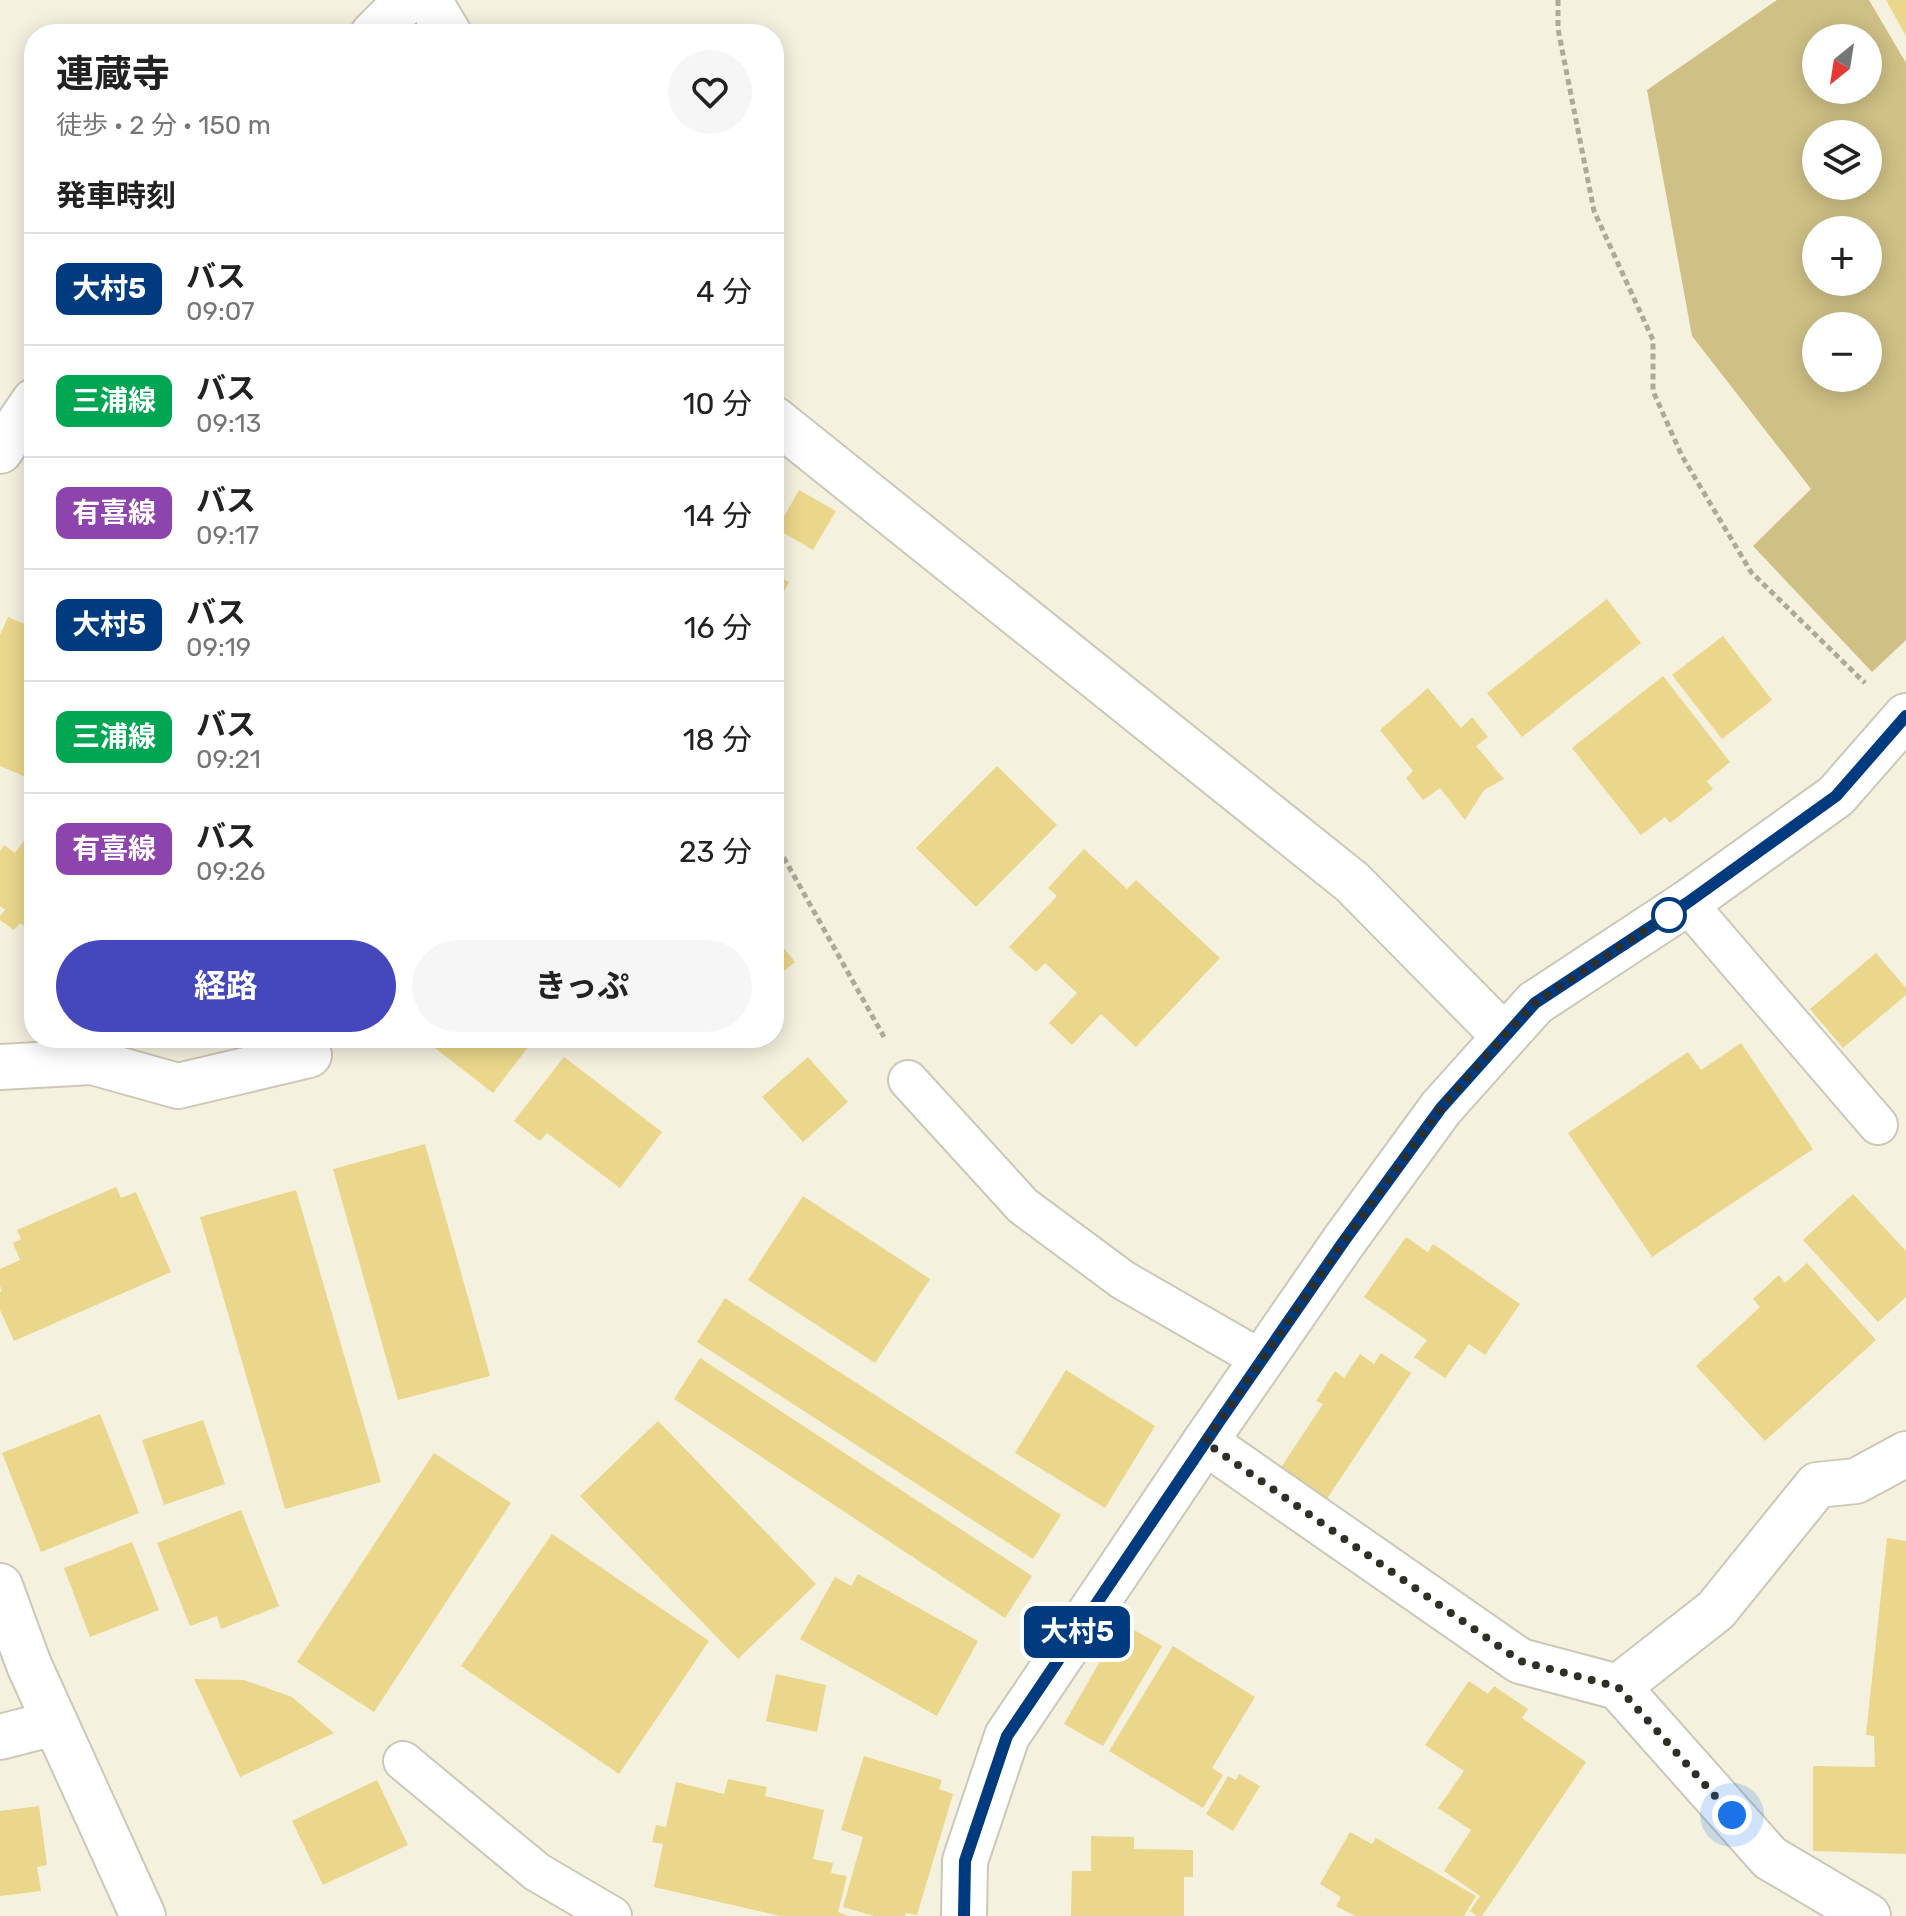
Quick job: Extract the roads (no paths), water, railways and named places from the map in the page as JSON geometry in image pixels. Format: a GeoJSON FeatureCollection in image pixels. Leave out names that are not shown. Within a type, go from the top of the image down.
{"type":"FeatureCollection","features":[{"type":"Feature","properties":{"kind":"street"},"geometry":{"type":"LineString","coordinates":[[383,24],[407,0]]}},
{"type":"Feature","properties":{"kind":"street"},"geometry":{"type":"LineString","coordinates":[[429,0],[443,24]]}},
{"type":"Feature","properties":{"kind":"street"},"geometry":{"type":"LineString","coordinates":[[0,451],[24,416]]}},
{"type":"Feature","properties":{"kind":"street"},"geometry":{"type":"LineString","coordinates":[[784,427],[1352,882],[1504,1036]]}},
{"type":"Feature","properties":{"kind":"street"},"geometry":{"type":"LineString","coordinates":[[964,1916],[965,1861],[1007,1736],[1205,1442],[1344,1241],[1441,1108],[1535,1003],[1687,903],[1836,796],[1904,718]]}},
{"type":"Feature","properties":{"kind":"street"},"geometry":{"type":"LineString","coordinates":[[0,1067],[92,1062],[178,1086],[309,1055]]}},
{"type":"Feature","properties":{"kind":"street"},"geometry":{"type":"LineString","coordinates":[[1205,1442],[1520,1661],[1618,1687],[1770,1858],[1868,1916]]}},
{"type":"Feature","properties":{"kind":"street"},"geometry":{"type":"LineString","coordinates":[[1618,1687],[1716,1610],[1817,1485],[1856,1481],[1906,1454]]}},
{"type":"Feature","properties":{"kind":"street"},"geometry":{"type":"LineString","coordinates":[[0,1586],[29,1665],[143,1916]]}},
{"type":"Feature","properties":{"kind":"street"},"geometry":{"type":"LineString","coordinates":[[0,1737],[55,1723]]}},
{"type":"Feature","properties":{"kind":"lane"},"geometry":{"type":"LineString","coordinates":[[1687,903],[1878,1125]]}},
{"type":"Feature","properties":{"kind":"lane"},"geometry":{"type":"LineString","coordinates":[[908,1080],[1023,1206],[1123,1280],[1262,1360]]}},
{"type":"Feature","properties":{"kind":"lane"},"geometry":{"type":"LineString","coordinates":[[403,1761],[537,1872],[612,1916]]}}]}
